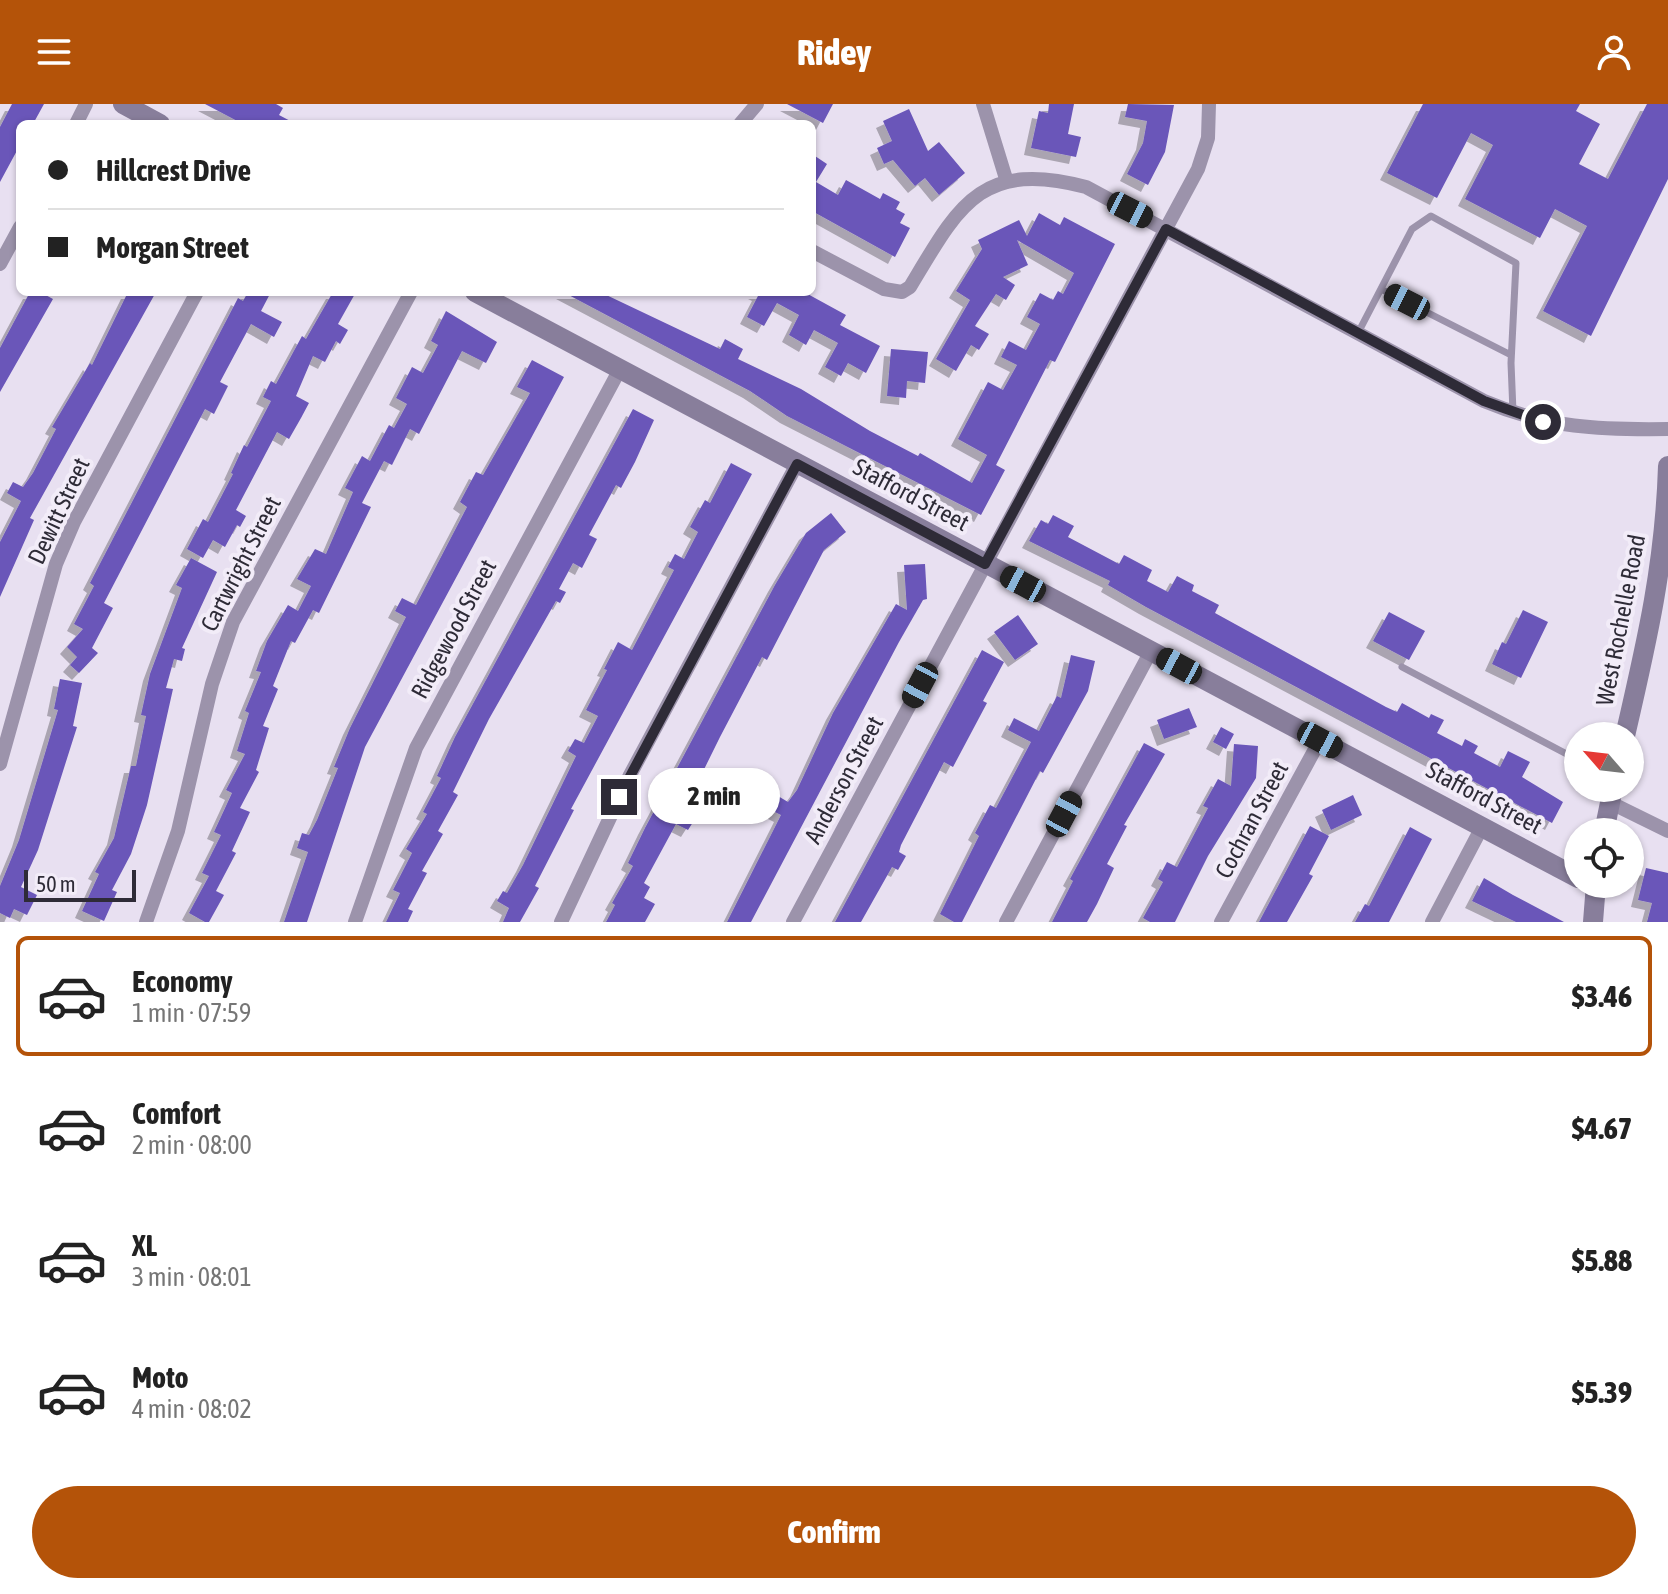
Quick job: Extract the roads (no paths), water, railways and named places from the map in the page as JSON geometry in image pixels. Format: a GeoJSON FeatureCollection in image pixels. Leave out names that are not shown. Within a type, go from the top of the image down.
{"type":"FeatureCollection","features":[{"type":"Feature","properties":{"kind":"street"},"geometry":{"type":"LineString","coordinates":[[123,104],[153,120]]}},
{"type":"Feature","properties":{"kind":"street"},"geometry":{"type":"LineString","coordinates":[[743,120],[757,104]]}},
{"type":"Feature","properties":{"kind":"street"},"geometry":{"type":"LineString","coordinates":[[983,104],[1007,182]]}},
{"type":"Feature","properties":{"kind":"street","name":"Anderson Street"},"geometry":{"type":"LineString","coordinates":[[793,922],[1205,153],[1209,104]]}},
{"type":"Feature","properties":{"kind":"street"},"geometry":{"type":"LineString","coordinates":[[816,253],[884,289],[902,292],[910,287],[955,214],[971,199],[1007,182],[1051,179],[1086,187],[1513,414],[1589,430],[1668,429]]}},
{"type":"Feature","properties":{"kind":"street"},"geometry":{"type":"LineString","coordinates":[[0,264],[16,234]]}},
{"type":"Feature","properties":{"kind":"street","name":"Dewitt Street"},"geometry":{"type":"LineString","coordinates":[[0,764],[56,564],[74,522],[195,296]]}},
{"type":"Feature","properties":{"kind":"street","name":"Cartwright Street"},"geometry":{"type":"LineString","coordinates":[[146,922],[178,831],[212,684],[233,622],[409,296]]}},
{"type":"Feature","properties":{"kind":"street","name":"Stafford Street"},"geometry":{"type":"LineString","coordinates":[[483,296],[1564,870]]}},
{"type":"Feature","properties":{"kind":"street","name":"Ridgewood Street"},"geometry":{"type":"LineString","coordinates":[[355,922],[416,748],[620,369]]}},
{"type":"Feature","properties":{"kind":"street"},"geometry":{"type":"LineString","coordinates":[[561,922],[630,775],[797,464]]}},
{"type":"Feature","properties":{"kind":"street","name":"West Rochelle Road"},"geometry":{"type":"LineString","coordinates":[[1628,722],[1657,598],[1664,545],[1668,466]]}},
{"type":"Feature","properties":{"kind":"street"},"geometry":{"type":"LineString","coordinates":[[1006,922],[1151,651]]}},
{"type":"Feature","properties":{"kind":"street","name":"Cochran Street"},"geometry":{"type":"LineString","coordinates":[[1221,922],[1320,740]]}},
{"type":"Feature","properties":{"kind":"street"},"geometry":{"type":"LineString","coordinates":[[1622,802],[1668,831]]}},
{"type":"Feature","properties":{"kind":"street"},"geometry":{"type":"LineString","coordinates":[[1432,922],[1482,827]]}},
{"type":"Feature","properties":{"kind":"street"},"geometry":{"type":"LineString","coordinates":[[1591,898],[1593,922]]}},
{"type":"Feature","properties":{"kind":"lane"},"geometry":{"type":"LineString","coordinates":[[1358,333],[1412,229],[1431,216],[1516,263],[1511,355],[1513,414]]}},
{"type":"Feature","properties":{"kind":"lane"},"geometry":{"type":"LineString","coordinates":[[1381,289],[1511,355]]}},
{"type":"Feature","properties":{"kind":"lane"},"geometry":{"type":"LineString","coordinates":[[1402,667],[1564,753]]}}]}
